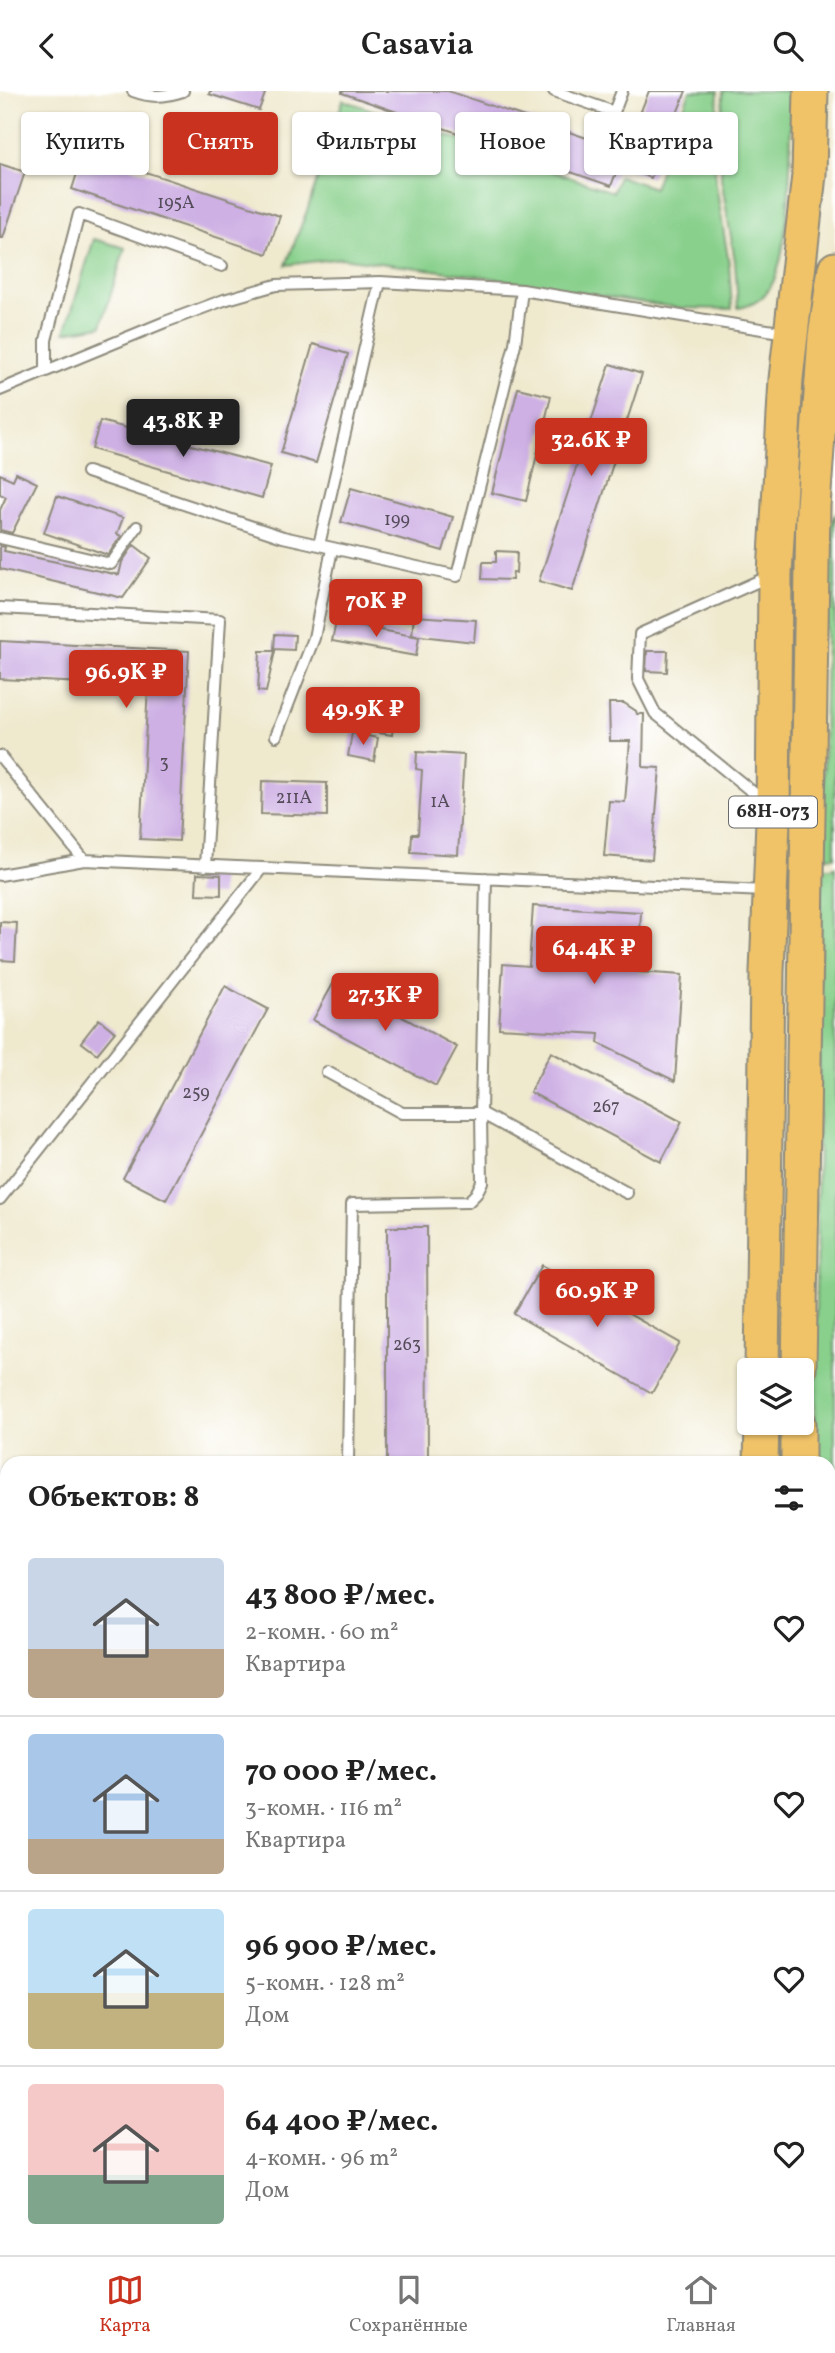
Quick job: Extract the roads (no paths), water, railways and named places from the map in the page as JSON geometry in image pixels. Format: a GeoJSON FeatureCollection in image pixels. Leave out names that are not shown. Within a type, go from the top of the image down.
{"type":"FeatureCollection","features":[{"type":"Feature","properties":{"kind":"main road","name":"68Н-073"},"geometry":{"type":"LineString","coordinates":[[762,1358],[775,575],[786,379],[809,175],[811,91]]}},
{"type":"Feature","properties":{"kind":"main road","name":"68Н-073"},"geometry":{"type":"LineString","coordinates":[[799,1358],[825,337],[835,269]]}},
{"type":"Feature","properties":{"kind":"main road"},"geometry":{"type":"LineString","coordinates":[[761,1456],[762,1435]]}},
{"type":"Feature","properties":{"kind":"main road"},"geometry":{"type":"LineString","coordinates":[[798,1435],[798,1456]]}},
{"type":"Feature","properties":{"kind":"lane"},"geometry":{"type":"LineString","coordinates":[[133,91],[149,97],[165,97],[183,91]]}},
{"type":"Feature","properties":{"kind":"lane"},"geometry":{"type":"LineString","coordinates":[[554,91],[614,112],[622,91]]}},
{"type":"Feature","properties":{"kind":"lane"},"geometry":{"type":"LineString","coordinates":[[46,370],[46,339],[79,214],[222,266]]}},
{"type":"Feature","properties":{"kind":"lane"},"geometry":{"type":"LineString","coordinates":[[0,390],[224,300],[276,285],[380,282],[522,290],[790,334]]}},
{"type":"Feature","properties":{"kind":"lane"},"geometry":{"type":"LineString","coordinates":[[319,545],[380,282]]}},
{"type":"Feature","properties":{"kind":"lane"},"geometry":{"type":"LineString","coordinates":[[87,472],[283,537],[457,576],[515,344],[522,290]]}},
{"type":"Feature","properties":{"kind":"lane"},"geometry":{"type":"LineString","coordinates":[[0,538],[111,564],[137,527]]}},
{"type":"Feature","properties":{"kind":"lane"},"geometry":{"type":"LineString","coordinates":[[276,736],[314,638],[332,549]]}},
{"type":"Feature","properties":{"kind":"lane"},"geometry":{"type":"LineString","coordinates":[[773,821],[755,795],[655,713],[638,679],[639,633],[775,575]]}},
{"type":"Feature","properties":{"kind":"lane"},"geometry":{"type":"LineString","coordinates":[[0,608],[220,620],[205,866]]}},
{"type":"Feature","properties":{"kind":"lane"},"geometry":{"type":"LineString","coordinates":[[0,756],[84,860]]}},
{"type":"Feature","properties":{"kind":"lane"},"geometry":{"type":"LineString","coordinates":[[0,874],[84,860],[769,891]]}},
{"type":"Feature","properties":{"kind":"lane"},"geometry":{"type":"LineString","coordinates":[[0,1199],[262,868]]}},
{"type":"Feature","properties":{"kind":"lane"},"geometry":{"type":"LineString","coordinates":[[348,1456],[352,1204],[468,1202],[482,1182],[486,878]]}},
{"type":"Feature","properties":{"kind":"lane"},"geometry":{"type":"LineString","coordinates":[[327,1072],[402,1113],[481,1113],[627,1193]]}}]}
